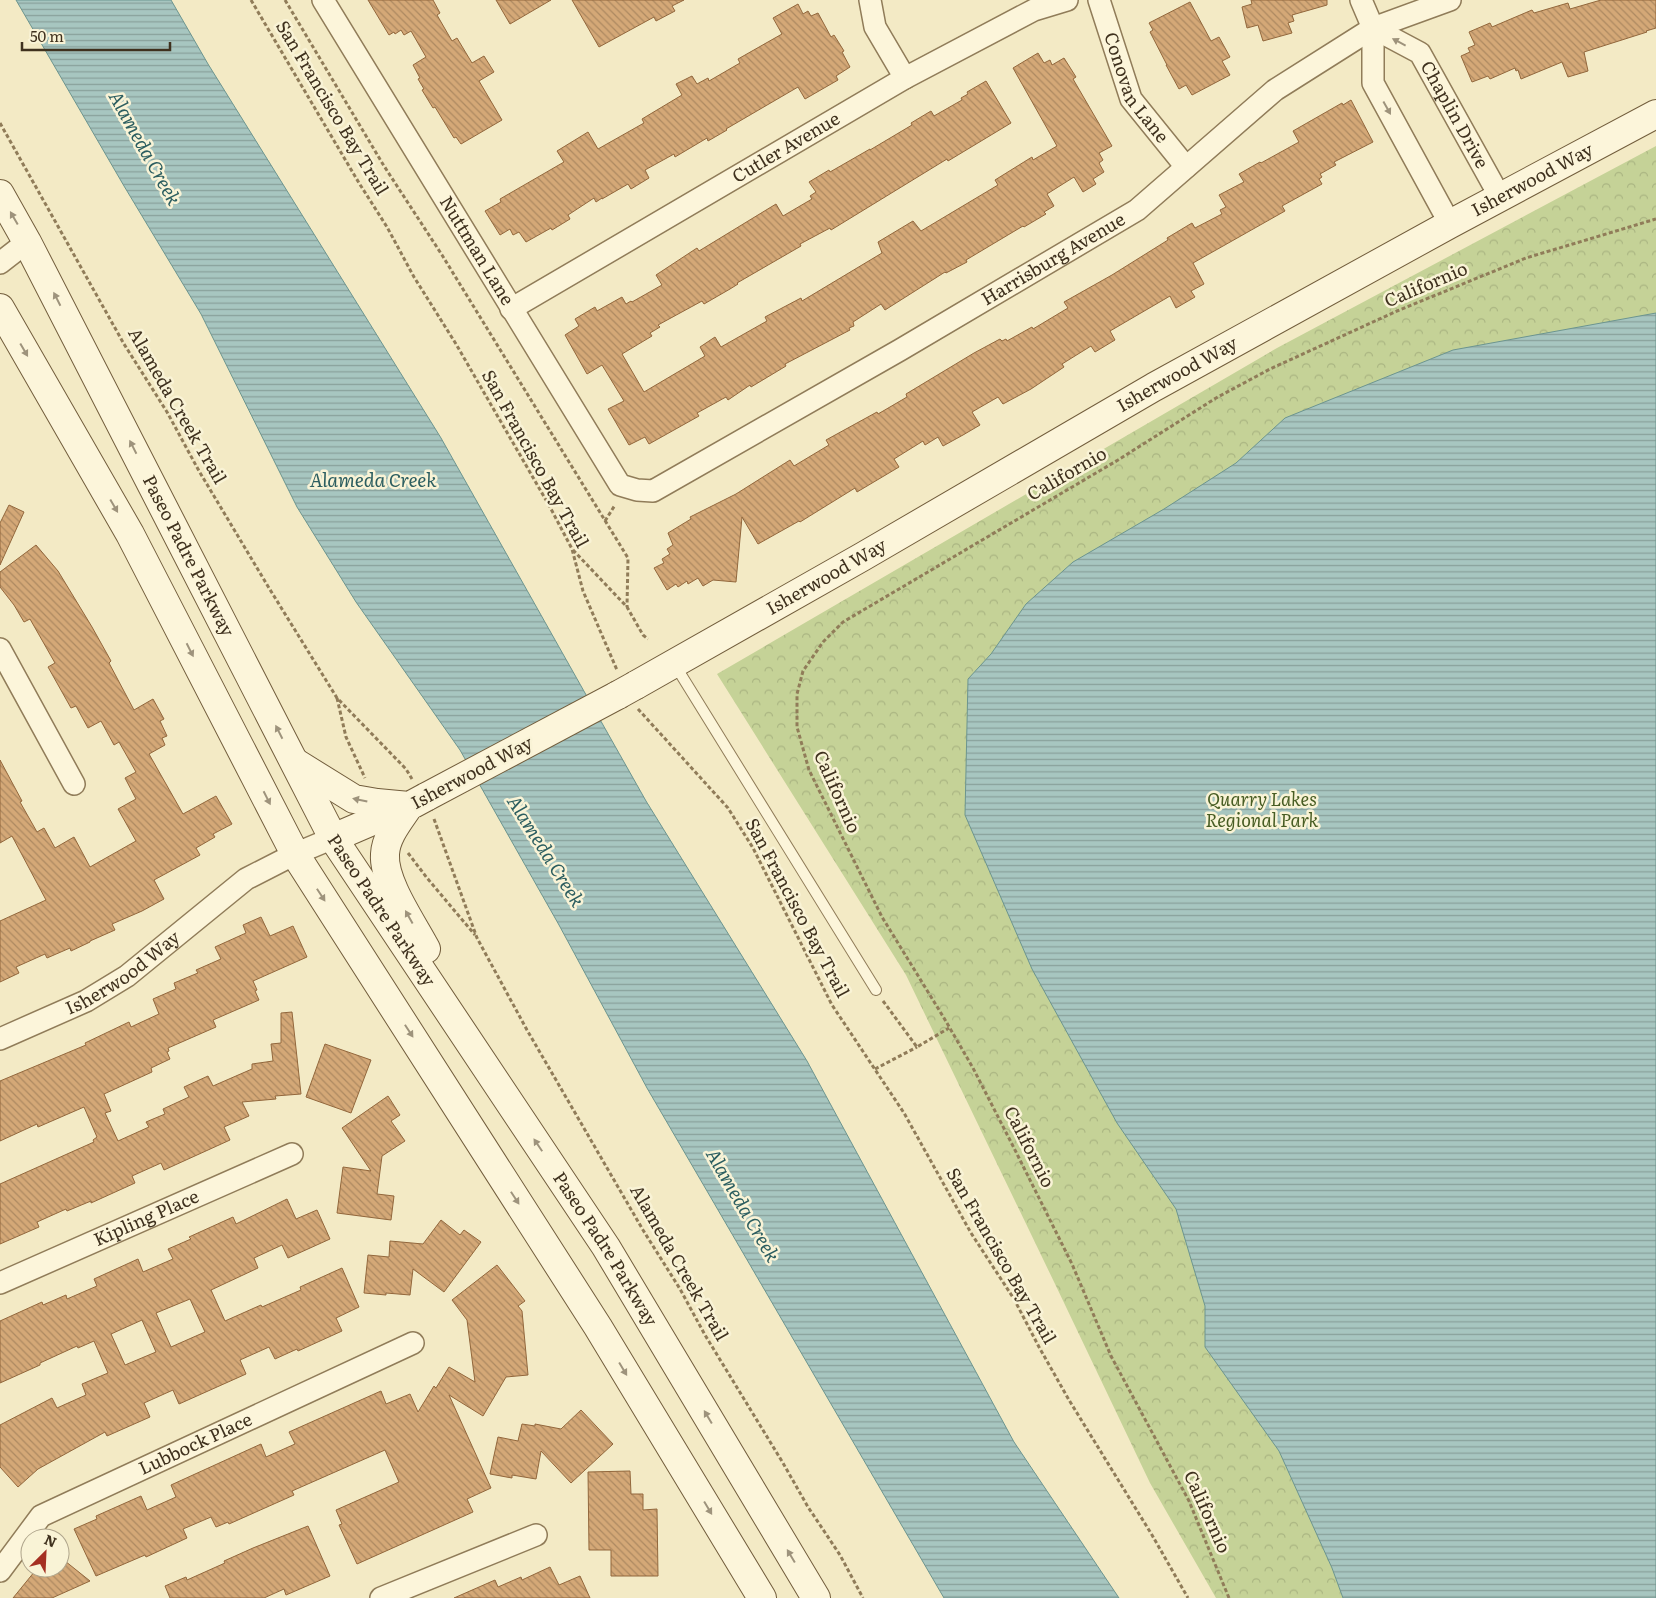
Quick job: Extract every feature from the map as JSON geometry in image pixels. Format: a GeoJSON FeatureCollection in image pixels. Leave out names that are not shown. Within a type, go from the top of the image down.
{"type":"FeatureCollection","features":[{"type":"Feature","properties":{"kind":"main road","name":"Isherwood Way"},"geometry":{"type":"LineString","coordinates":[[333,838],[411,805],[674,664],[1154,387],[1450,224],[1656,114]]}},
{"type":"Feature","properties":{"kind":"main road","name":"Paseo Padre Parkway"},"geometry":{"type":"LineString","coordinates":[[0,194],[28,242],[333,838],[606,1247],[816,1598]]}},
{"type":"Feature","properties":{"kind":"main road"},"geometry":{"type":"LineString","coordinates":[[0,308],[130,534],[295,854],[593,1319],[762,1598]]}},
{"type":"Feature","properties":{"kind":"main road"},"geometry":{"type":"LineString","coordinates":[[294,761],[354,799],[378,804],[411,805]]}},
{"type":"Feature","properties":{"kind":"main road"},"geometry":{"type":"LineString","coordinates":[[411,805],[392,830],[385,854],[389,881],[441,975],[468,1039]]}},
{"type":"Feature","properties":{"kind":"street","name":"Nuttman Lane"},"geometry":{"type":"LineString","coordinates":[[323,0],[620,485],[637,490]]}},
{"type":"Feature","properties":{"kind":"street"},"geometry":{"type":"LineString","coordinates":[[870,0],[875,27],[905,78]]}},
{"type":"Feature","properties":{"kind":"street","name":"Cutler Avenue"},"geometry":{"type":"LineString","coordinates":[[511,309],[905,78],[1034,10],[1067,0]]}},
{"type":"Feature","properties":{"kind":"street","name":"Conovan Lane"},"geometry":{"type":"LineString","coordinates":[[1099,0],[1130,99],[1186,167]]}},
{"type":"Feature","properties":{"kind":"street"},"geometry":{"type":"LineString","coordinates":[[1361,0],[1373,28],[1373,83],[1450,224]]}},
{"type":"Feature","properties":{"kind":"street","name":"Harrisburg Avenue"},"geometry":{"type":"LineString","coordinates":[[637,490],[653,491],[926,335],[1137,210],[1275,90],[1373,28],[1450,0]]}},
{"type":"Feature","properties":{"kind":"street","name":"Chaplin Drive"},"geometry":{"type":"LineString","coordinates":[[1373,28],[1420,53],[1500,197]]}},
{"type":"Feature","properties":{"kind":"street"},"geometry":{"type":"LineString","coordinates":[[0,263],[28,242]]}},
{"type":"Feature","properties":{"kind":"street"},"geometry":{"type":"LineString","coordinates":[[0,649],[74,784]]}},
{"type":"Feature","properties":{"kind":"street","name":"Isherwood Way"},"geometry":{"type":"LineString","coordinates":[[0,1039],[86,1001],[127,976],[246,879],[295,854],[333,838]]}},
{"type":"Feature","properties":{"kind":"street","name":"Kipling Place"},"geometry":{"type":"LineString","coordinates":[[0,1283],[292,1154]]}},
{"type":"Feature","properties":{"kind":"street","name":"Lubbock Place"},"geometry":{"type":"LineString","coordinates":[[0,1571],[41,1516],[412,1343]]}},
{"type":"Feature","properties":{"kind":"street"},"geometry":{"type":"LineString","coordinates":[[381,1598],[536,1535]]}},
{"type":"Feature","properties":{"kind":"lane"},"geometry":{"type":"LineString","coordinates":[[674,664],[876,990]]}},
{"type":"Feature","properties":{"kind":"path","name":"San Francisco Bay Trail"},"geometry":{"type":"LineString","coordinates":[[251,0],[349,167],[388,227],[414,277],[456,344],[550,507],[572,549],[584,591],[626,689],[728,808],[754,848],[832,1005],[904,1114],[971,1234],[1014,1299],[1069,1400],[1152,1535],[1188,1598]]}},
{"type":"Feature","properties":{"kind":"path"},"geometry":{"type":"LineString","coordinates":[[285,0],[384,166],[442,255],[628,558],[627,607]]}},
{"type":"Feature","properties":{"kind":"path","name":"Alameda Creek Trail"},"geometry":{"type":"LineString","coordinates":[[0,124],[124,344],[167,412],[203,479],[337,698],[346,737],[378,804]]}},
{"type":"Feature","properties":{"kind":"path","name":"Californio"},"geometry":{"type":"LineString","coordinates":[[1229,1598],[1189,1501],[1111,1356],[1072,1264],[1014,1148],[973,1068],[882,918],[808,770],[797,728],[797,694],[803,670],[823,642],[843,622],[1118,460],[1216,398],[1270,369],[1397,312],[1526,258],[1656,219]]}},
{"type":"Feature","properties":{"kind":"path"},"geometry":{"type":"LineString","coordinates":[[605,521],[615,504]]}},
{"type":"Feature","properties":{"kind":"path"},"geometry":{"type":"LineString","coordinates":[[572,549],[627,607],[643,635],[648,640]]}},
{"type":"Feature","properties":{"kind":"path","name":"Alameda Creek Trail"},"geometry":{"type":"LineString","coordinates":[[392,830],[427,878],[477,938],[527,1030],[639,1222],[808,1507],[840,1555],[863,1598]]}},
{"type":"Feature","properties":{"kind":"path"},"geometry":{"type":"LineString","coordinates":[[876,990],[917,1046]]}},
{"type":"Feature","properties":{"kind":"path"},"geometry":{"type":"LineString","coordinates":[[875,1068],[949,1028]]}},
{"type":"Feature","properties":{"kind":"green space","name":"Quarry Lakes Regional Park"},"geometry":{"type":"Polygon","coordinates":[[[1656,146],[1656,1598],[1216,1598],[1150,1483],[906,975],[717,674],[1277,348],[1656,146]]]}},
{"type":"Feature","properties":{"kind":"water","name":"Alameda Creek"},"geometry":{"type":"Polygon","coordinates":[[[16,0],[171,0],[208,64],[441,438],[646,801],[807,1061],[1014,1442],[1119,1598],[944,1598],[647,1088],[559,925],[460,750],[356,602],[297,507],[201,314],[16,0]]]}},
{"type":"Feature","properties":{"kind":"water","name":"Quarry Lakes Regional Park"},"geometry":{"type":"Polygon","coordinates":[[[1656,313],[1656,1598],[1343,1598],[1332,1568],[1279,1451],[1205,1347],[1205,1306],[1176,1209],[1117,1123],[1032,969],[965,815],[968,679],[991,654],[1026,604],[1073,562],[1164,509],[1236,463],[1285,418],[1453,350],[1656,313]]]}},
{"type":"Feature","properties":{"kind":"building"},"geometry":{"type":"Polygon","coordinates":[[[368,0],[433,0],[440,13],[437,15],[452,41],[457,38],[472,63],[484,56],[494,72],[479,81],[502,120],[461,144],[456,137],[454,138],[422,90],[424,89],[413,65],[426,57],[411,31],[404,35],[401,30],[389,35],[368,0]]]}},
{"type":"Feature","properties":{"kind":"building"},"geometry":{"type":"Polygon","coordinates":[[[496,0],[551,0],[510,24],[496,0]]]}},
{"type":"Feature","properties":{"kind":"building"},"geometry":{"type":"Polygon","coordinates":[[[572,0],[684,0],[672,6],[675,11],[656,21],[654,17],[599,47],[572,0]]]}},
{"type":"Feature","properties":{"kind":"building"},"geometry":{"type":"Polygon","coordinates":[[[1251,0],[1327,0],[1327,5],[1292,15],[1294,21],[1288,23],[1292,33],[1263,41],[1258,25],[1247,28],[1242,7],[1252,4],[1251,0]]]}},
{"type":"Feature","properties":{"kind":"building"},"geometry":{"type":"Polygon","coordinates":[[[1601,0],[1656,0],[1656,28],[1584,52],[1588,71],[1568,77],[1562,62],[1521,79],[1518,70],[1516,71],[1515,68],[1490,79],[1488,76],[1472,82],[1461,56],[1470,52],[1468,48],[1475,45],[1469,32],[1490,23],[1492,27],[1532,10],[1534,13],[1568,3],[1570,9],[1601,0]]]}},
{"type":"Feature","properties":{"kind":"building"},"geometry":{"type":"Polygon","coordinates":[[[1190,2],[1211,41],[1219,37],[1230,57],[1222,61],[1230,75],[1192,95],[1186,85],[1179,89],[1150,32],[1153,30],[1149,23],[1190,2]]]}},
{"type":"Feature","properties":{"kind":"building"},"geometry":{"type":"Polygon","coordinates":[[[798,4],[803,14],[808,11],[811,16],[818,13],[831,37],[834,35],[844,51],[842,52],[850,67],[836,76],[838,80],[805,99],[798,87],[708,141],[707,138],[675,157],[674,154],[645,170],[649,178],[631,189],[628,184],[596,202],[594,198],[568,215],[570,219],[526,242],[519,232],[513,235],[510,229],[500,235],[485,211],[501,202],[500,199],[564,162],[557,151],[588,132],[598,149],[644,123],[642,119],[682,95],[676,84],[692,76],[697,84],[708,78],[709,81],[740,63],[738,59],[782,34],[773,18],[798,4]]]}},
{"type":"Feature","properties":{"kind":"building"},"geometry":{"type":"Polygon","coordinates":[[[1038,53],[1044,63],[1050,60],[1052,65],[1064,58],[1076,77],[1073,79],[1112,146],[1099,153],[1103,160],[1099,163],[1104,172],[1093,179],[1096,184],[1083,192],[1074,177],[1047,194],[1054,206],[1044,212],[1046,214],[966,260],[967,262],[945,272],[885,310],[881,304],[853,322],[854,326],[849,328],[850,330],[785,364],[786,366],[751,387],[750,385],[728,400],[726,397],[697,413],[699,416],[649,444],[645,437],[629,445],[608,409],[624,401],[602,365],[587,374],[565,335],[579,326],[575,319],[595,307],[597,311],[622,297],[626,304],[632,302],[662,285],[656,275],[697,248],[699,251],[776,204],[783,216],[812,199],[810,196],[816,192],[809,182],[870,150],[912,125],[911,123],[931,111],[934,116],[962,100],[961,98],[968,94],[967,92],[986,81],[1011,123],[948,161],[947,159],[831,230],[830,228],[800,244],[801,246],[704,304],[702,301],[658,325],[660,327],[650,333],[652,336],[622,354],[644,392],[705,356],[700,347],[715,337],[721,347],[767,321],[765,317],[801,298],[802,301],[882,253],[878,242],[913,221],[921,231],[998,185],[995,180],[1032,157],[1033,160],[1057,146],[1013,68],[1038,53]]]}},
{"type":"Feature","properties":{"kind":"building"},"geometry":{"type":"Polygon","coordinates":[[[1351,100],[1373,142],[1334,162],[1336,165],[1320,174],[1322,177],[1319,179],[1322,184],[1282,206],[1285,211],[1193,263],[1204,284],[1191,291],[1195,297],[1176,308],[1170,296],[1110,331],[1115,340],[1095,352],[1091,346],[1062,364],[1064,367],[1031,389],[1003,404],[998,397],[972,412],[980,425],[943,446],[938,437],[925,445],[923,441],[894,459],[899,467],[857,492],[855,488],[800,522],[758,544],[742,517],[736,582],[713,580],[703,586],[698,578],[688,584],[687,581],[678,587],[676,584],[667,590],[654,568],[664,563],[662,559],[670,554],[667,549],[673,545],[668,533],[691,519],[690,517],[736,494],[790,460],[794,466],[829,445],[826,440],[907,397],[906,394],[974,353],[1000,339],[1002,341],[1006,339],[1007,341],[1032,327],[1033,329],[1068,308],[1064,302],[1112,275],[1192,223],[1195,228],[1222,214],[1220,210],[1226,207],[1219,195],[1244,182],[1239,174],[1299,142],[1293,131],[1342,103],[1343,105],[1351,100]]]}},
{"type":"Feature","properties":{"kind":"building"},"geometry":{"type":"Polygon","coordinates":[[[9,505],[24,512],[0,565],[0,523],[9,505]]]}},
{"type":"Feature","properties":{"kind":"building"},"geometry":{"type":"Polygon","coordinates":[[[36,545],[58,571],[92,627],[111,661],[109,663],[134,710],[153,699],[164,719],[160,721],[167,736],[162,738],[165,745],[149,754],[183,814],[216,796],[232,824],[213,834],[215,837],[196,848],[200,855],[154,880],[164,899],[112,924],[115,930],[71,951],[70,948],[47,958],[45,954],[16,967],[19,973],[0,982],[0,921],[46,900],[12,836],[0,843],[0,760],[37,832],[44,828],[55,848],[74,837],[90,867],[136,841],[118,809],[136,799],[125,778],[136,772],[119,742],[114,745],[101,721],[88,728],[76,706],[71,708],[48,667],[55,663],[30,619],[24,622],[0,587],[0,572],[36,545]]]}},
{"type":"Feature","properties":{"kind":"building"},"geometry":{"type":"Polygon","coordinates":[[[261,917],[270,936],[293,926],[307,957],[253,981],[259,1000],[213,1020],[216,1027],[168,1048],[169,1051],[167,1052],[170,1059],[151,1068],[152,1072],[104,1094],[111,1111],[105,1113],[118,1141],[149,1127],[146,1122],[165,1114],[163,1109],[189,1097],[184,1087],[208,1076],[213,1086],[252,1069],[252,1064],[273,1061],[271,1044],[281,1043],[281,1013],[292,1012],[301,1094],[275,1096],[276,1099],[242,1102],[249,1116],[224,1127],[230,1140],[164,1170],[161,1163],[132,1176],[135,1183],[91,1203],[91,1201],[67,1211],[66,1209],[37,1222],[39,1227],[0,1244],[0,1184],[94,1142],[93,1140],[97,1137],[84,1107],[38,1127],[37,1124],[0,1141],[0,1081],[86,1045],[85,1043],[129,1022],[131,1027],[159,1014],[153,999],[176,989],[174,983],[198,973],[196,970],[221,959],[215,947],[246,933],[243,925],[261,917]]]}},
{"type":"Feature","properties":{"kind":"building"},"geometry":{"type":"Polygon","coordinates":[[[325,1044],[371,1060],[351,1113],[306,1097],[325,1044]]]}},
{"type":"Feature","properties":{"kind":"building"},"geometry":{"type":"Polygon","coordinates":[[[388,1096],[400,1115],[391,1121],[405,1141],[382,1156],[377,1194],[394,1196],[391,1220],[337,1213],[343,1167],[371,1171],[342,1128],[388,1096]]]}},
{"type":"Feature","properties":{"kind":"building"},"geometry":{"type":"Polygon","coordinates":[[[287,1199],[296,1219],[317,1210],[330,1239],[288,1258],[282,1245],[254,1258],[258,1268],[211,1290],[225,1321],[301,1290],[300,1287],[342,1268],[359,1307],[336,1318],[342,1331],[275,1359],[269,1347],[240,1360],[246,1374],[179,1404],[173,1390],[144,1403],[150,1417],[107,1436],[105,1432],[38,1469],[18,1487],[0,1467],[0,1425],[52,1398],[57,1408],[86,1395],[82,1384],[108,1373],[94,1341],[78,1348],[77,1346],[0,1383],[0,1321],[42,1302],[43,1305],[66,1295],[67,1299],[97,1286],[94,1279],[138,1259],[143,1272],[173,1259],[168,1249],[191,1239],[189,1237],[233,1217],[236,1224],[287,1199]],[[190,1299],[156,1313],[171,1347],[205,1332],[190,1299]],[[142,1320],[111,1334],[125,1365],[156,1352],[142,1320]]]}},
{"type":"Feature","properties":{"kind":"building"},"geometry":{"type":"Polygon","coordinates":[[[441,1220],[460,1235],[464,1230],[481,1242],[444,1292],[413,1269],[410,1295],[364,1293],[368,1255],[389,1257],[390,1241],[423,1244],[441,1220]]]}},
{"type":"Feature","properties":{"kind":"building"},"geometry":{"type":"Polygon","coordinates":[[[497,1265],[525,1301],[518,1306],[522,1311],[528,1375],[506,1377],[483,1416],[449,1395],[491,1488],[467,1499],[473,1512],[357,1564],[339,1525],[342,1524],[336,1510],[399,1482],[385,1450],[292,1491],[294,1495],[229,1524],[228,1522],[216,1527],[211,1517],[183,1529],[187,1538],[146,1557],[145,1555],[96,1576],[74,1529],[97,1519],[96,1516],[141,1496],[147,1510],[176,1497],[171,1485],[261,1444],[266,1457],[295,1444],[289,1432],[381,1391],[386,1404],[410,1394],[418,1412],[434,1386],[436,1388],[449,1367],[475,1382],[467,1320],[452,1300],[497,1265]]]}},
{"type":"Feature","properties":{"kind":"building"},"geometry":{"type":"Polygon","coordinates":[[[581,1410],[613,1444],[571,1483],[541,1451],[536,1479],[512,1475],[512,1478],[490,1474],[498,1437],[518,1441],[522,1424],[535,1426],[535,1424],[561,1429],[581,1410]]]}},
{"type":"Feature","properties":{"kind":"building"},"geometry":{"type":"Polygon","coordinates":[[[630,1471],[631,1494],[643,1494],[643,1510],[657,1509],[658,1576],[611,1576],[611,1550],[589,1550],[588,1472],[630,1471]]]}},
{"type":"Feature","properties":{"kind":"building"},"geometry":{"type":"Polygon","coordinates":[[[308,1526],[330,1576],[286,1595],[284,1589],[264,1598],[170,1598],[165,1586],[186,1577],[187,1580],[253,1548],[308,1526]]]}},
{"type":"Feature","properties":{"kind":"building"},"geometry":{"type":"Polygon","coordinates":[[[70,1565],[90,1581],[52,1598],[13,1598],[29,1578],[70,1578],[70,1565]]]}},
{"type":"Feature","properties":{"kind":"building"},"geometry":{"type":"Polygon","coordinates":[[[550,1567],[559,1585],[580,1576],[590,1598],[454,1598],[495,1580],[498,1587],[521,1577],[522,1580],[550,1567]]]}}]}
